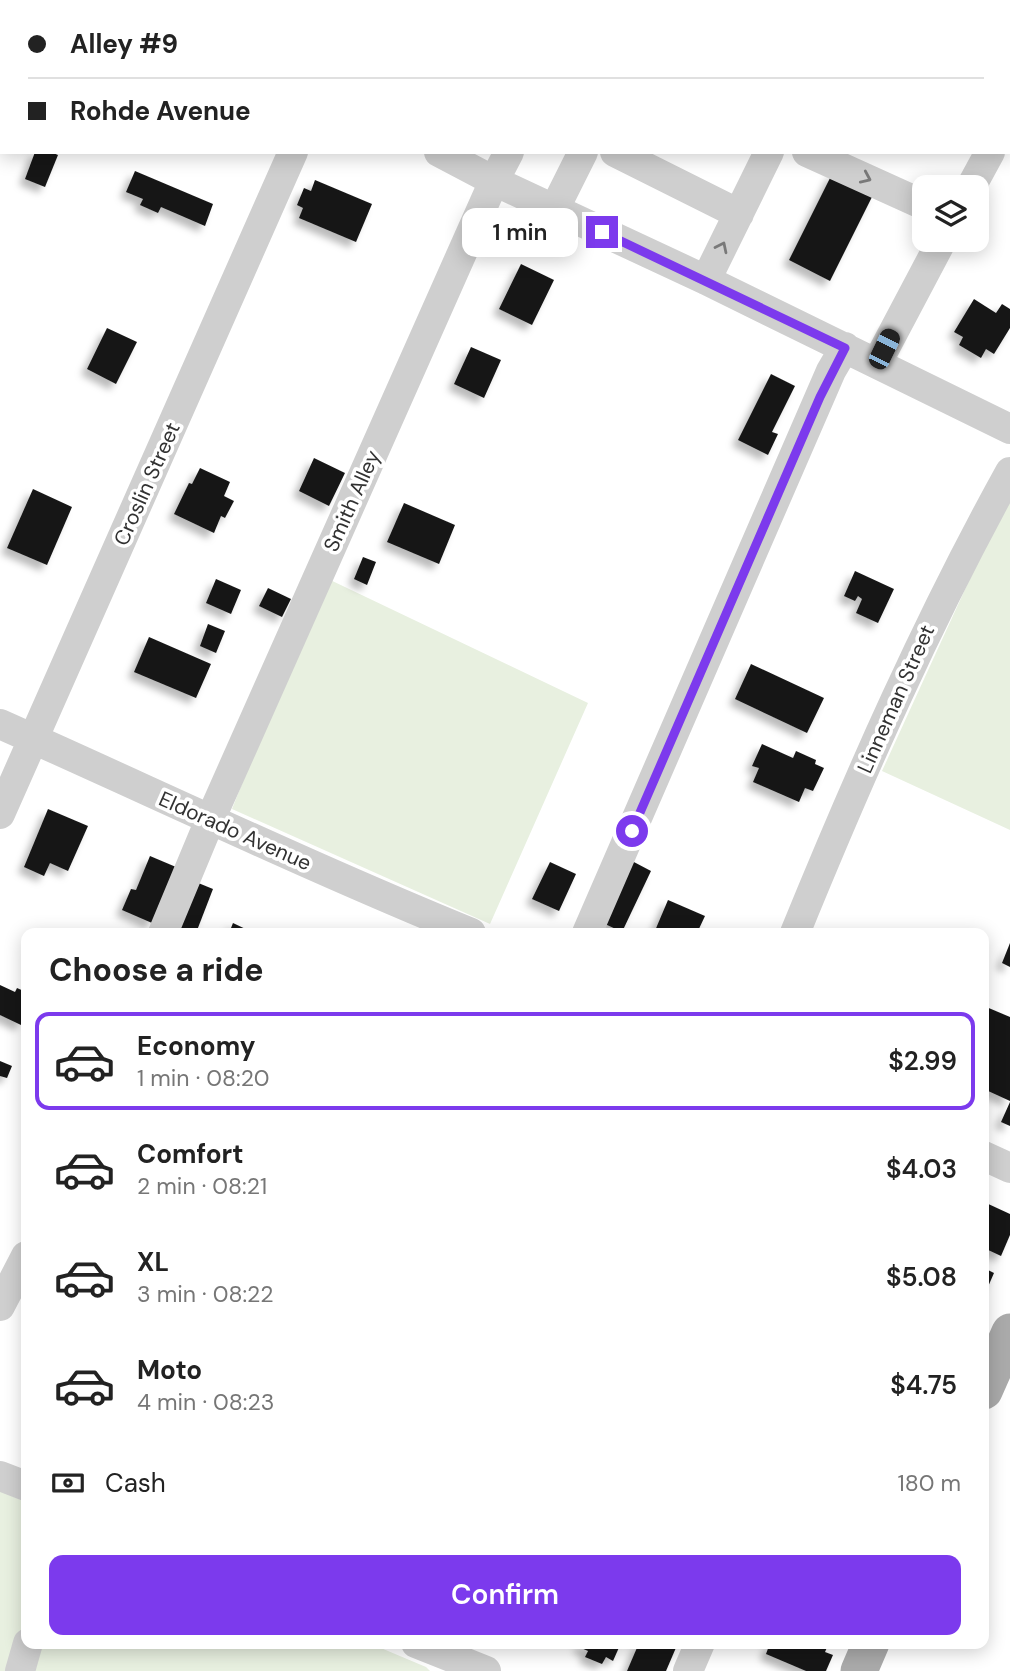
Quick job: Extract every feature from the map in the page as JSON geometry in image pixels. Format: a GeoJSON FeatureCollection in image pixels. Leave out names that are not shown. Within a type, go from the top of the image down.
{"type":"FeatureCollection","features":[{"type":"Feature","properties":{"kind":"main road"},"geometry":{"type":"LineString","coordinates":[[989,1380],[1008,1340]]}},
{"type":"Feature","properties":{"kind":"main road"},"geometry":{"type":"LineString","coordinates":[[859,1671],[869,1649]]}},
{"type":"Feature","properties":{"kind":"street","name":"Croslin Street"},"geometry":{"type":"LineString","coordinates":[[0,814],[292,154]]}},
{"type":"Feature","properties":{"kind":"street"},"geometry":{"type":"LineString","coordinates":[[443,154],[1010,429]]}},
{"type":"Feature","properties":{"kind":"street","name":"Smith Alley"},"geometry":{"type":"LineString","coordinates":[[165,928],[210,820],[508,154]]}},
{"type":"Feature","properties":{"kind":"street"},"geometry":{"type":"LineString","coordinates":[[554,209],[582,154]]}},
{"type":"Feature","properties":{"kind":"street"},"geometry":{"type":"LineString","coordinates":[[619,154],[739,214]]}},
{"type":"Feature","properties":{"kind":"street"},"geometry":{"type":"LineString","coordinates":[[706,281],[768,154]]}},
{"type":"Feature","properties":{"kind":"street"},"geometry":{"type":"LineString","coordinates":[[811,154],[912,200]]}},
{"type":"Feature","properties":{"kind":"street"},"geometry":{"type":"LineString","coordinates":[[978,175],[989,154]]}},
{"type":"Feature","properties":{"kind":"street"},"geometry":{"type":"LineString","coordinates":[[877,363],[936,252]]}},
{"type":"Feature","properties":{"kind":"street"},"geometry":{"type":"LineString","coordinates":[[589,928],[820,397],[845,348]]}},
{"type":"Feature","properties":{"kind":"street","name":"Linneman Street"},"geometry":{"type":"LineString","coordinates":[[797,928],[843,817],[935,614],[1010,472]]}},
{"type":"Feature","properties":{"kind":"street","name":"Eldorado Avenue"},"geometry":{"type":"LineString","coordinates":[[0,724],[391,901],[458,928]]}},
{"type":"Feature","properties":{"kind":"street"},"geometry":{"type":"LineString","coordinates":[[989,1158],[1010,1168]]}},
{"type":"Feature","properties":{"kind":"street"},"geometry":{"type":"LineString","coordinates":[[0,1307],[21,1266]]}},
{"type":"Feature","properties":{"kind":"street"},"geometry":{"type":"LineString","coordinates":[[0,1476],[21,1484]]}},
{"type":"Feature","properties":{"kind":"street"},"geometry":{"type":"LineString","coordinates":[[20,1671],[26,1649]]}},
{"type":"Feature","properties":{"kind":"street"},"geometry":{"type":"LineString","coordinates":[[436,1649],[484,1663]]}},
{"type":"Feature","properties":{"kind":"street"},"geometry":{"type":"LineString","coordinates":[[688,1671],[697,1649]]}},
{"type":"Feature","properties":{"kind":"green space"},"geometry":{"type":"Polygon","coordinates":[[[1010,491],[1010,830],[882,771],[1010,491]]]}},
{"type":"Feature","properties":{"kind":"green space"},"geometry":{"type":"Polygon","coordinates":[[[324,577],[588,703],[490,924],[232,809],[324,577]]]}},
{"type":"Feature","properties":{"kind":"green space"},"geometry":{"type":"Polygon","coordinates":[[[0,1491],[21,1500],[21,1649],[383,1649],[430,1671],[0,1671],[0,1491]]]}},
{"type":"Feature","properties":{"kind":"building"},"geometry":{"type":"Polygon","coordinates":[[[34,154],[58,155],[45,187],[25,179],[34,154]]]}},
{"type":"Feature","properties":{"kind":"building"},"geometry":{"type":"Polygon","coordinates":[[[135,171],[213,204],[205,226],[161,207],[158,213],[140,205],[143,199],[126,192],[135,171]]]}},
{"type":"Feature","properties":{"kind":"building"},"geometry":{"type":"Polygon","coordinates":[[[833,172],[874,193],[830,281],[789,260],[833,172]]]}},
{"type":"Feature","properties":{"kind":"building"},"geometry":{"type":"Polygon","coordinates":[[[315,180],[372,204],[356,242],[299,218],[303,208],[297,205],[304,188],[311,191],[315,180]]]}},
{"type":"Feature","properties":{"kind":"building"},"geometry":{"type":"Polygon","coordinates":[[[521,264],[554,280],[532,325],[499,309],[521,264]]]}},
{"type":"Feature","properties":{"kind":"building"},"geometry":{"type":"Polygon","coordinates":[[[974,299],[996,313],[1002,304],[1010,309],[1010,328],[994,354],[986,349],[981,358],[959,345],[963,337],[954,332],[974,299]]]}},
{"type":"Feature","properties":{"kind":"building"},"geometry":{"type":"Polygon","coordinates":[[[107,328],[137,342],[116,384],[87,369],[107,328]]]}},
{"type":"Feature","properties":{"kind":"building"},"geometry":{"type":"Polygon","coordinates":[[[471,347],[501,360],[484,398],[454,384],[471,347]]]}},
{"type":"Feature","properties":{"kind":"building"},"geometry":{"type":"Polygon","coordinates":[[[771,374],[795,386],[772,432],[778,434],[768,455],[738,440],[771,374]]]}},
{"type":"Feature","properties":{"kind":"building"},"geometry":{"type":"Polygon","coordinates":[[[314,458],[345,473],[329,506],[299,491],[314,458]]]}},
{"type":"Feature","properties":{"kind":"building"},"geometry":{"type":"Polygon","coordinates":[[[200,468],[230,482],[224,496],[234,501],[225,518],[221,516],[214,533],[174,514],[189,483],[192,484],[200,468]]]}},
{"type":"Feature","properties":{"kind":"building"},"geometry":{"type":"Polygon","coordinates":[[[33,489],[72,507],[47,565],[7,548],[33,489]]]}},
{"type":"Feature","properties":{"kind":"building"},"geometry":{"type":"Polygon","coordinates":[[[404,503],[455,525],[439,564],[387,542],[404,503]]]}},
{"type":"Feature","properties":{"kind":"building"},"geometry":{"type":"Polygon","coordinates":[[[363,557],[376,562],[367,585],[354,579],[363,557]]]}},
{"type":"Feature","properties":{"kind":"building"},"geometry":{"type":"Polygon","coordinates":[[[855,571],[894,589],[878,623],[856,613],[862,599],[858,596],[855,601],[844,596],[855,571]]]}},
{"type":"Feature","properties":{"kind":"building"},"geometry":{"type":"Polygon","coordinates":[[[216,579],[241,590],[231,614],[206,603],[216,579]]]}},
{"type":"Feature","properties":{"kind":"building"},"geometry":{"type":"Polygon","coordinates":[[[268,588],[291,599],[282,617],[259,606],[268,588]]]}},
{"type":"Feature","properties":{"kind":"building"},"geometry":{"type":"Polygon","coordinates":[[[208,624],[225,631],[216,653],[200,646],[208,624]]]}},
{"type":"Feature","properties":{"kind":"building"},"geometry":{"type":"Polygon","coordinates":[[[149,637],[211,664],[196,698],[134,672],[149,637]]]}},
{"type":"Feature","properties":{"kind":"building"},"geometry":{"type":"Polygon","coordinates":[[[751,664],[824,698],[807,733],[735,699],[751,664]]]}},
{"type":"Feature","properties":{"kind":"building"},"geometry":{"type":"Polygon","coordinates":[[[762,744],[793,758],[796,751],[816,760],[815,764],[824,768],[813,791],[805,788],[799,802],[753,782],[759,768],[752,766],[762,744]]]}},
{"type":"Feature","properties":{"kind":"building"},"geometry":{"type":"Polygon","coordinates":[[[48,809],[88,826],[68,871],[50,863],[44,876],[24,867],[48,809]]]}},
{"type":"Feature","properties":{"kind":"building"},"geometry":{"type":"Polygon","coordinates":[[[150,856],[176,867],[152,923],[122,910],[131,889],[136,890],[150,856]]]}},
{"type":"Feature","properties":{"kind":"building"},"geometry":{"type":"Polygon","coordinates":[[[632,861],[651,871],[624,928],[614,928],[603,923],[632,861]]]}},
{"type":"Feature","properties":{"kind":"building"},"geometry":{"type":"Polygon","coordinates":[[[550,862],[576,874],[559,911],[532,899],[550,862]]]}},
{"type":"Feature","properties":{"kind":"building"},"geometry":{"type":"Polygon","coordinates":[[[191,880],[213,889],[198,928],[172,928],[191,880]]]}},
{"type":"Feature","properties":{"kind":"building"},"geometry":{"type":"Polygon","coordinates":[[[668,900],[705,916],[699,928],[656,928],[668,900]]]}},
{"type":"Feature","properties":{"kind":"building"},"geometry":{"type":"Polygon","coordinates":[[[233,923],[244,928],[231,928],[233,923]]]}},
{"type":"Feature","properties":{"kind":"building"},"geometry":{"type":"Polygon","coordinates":[[[1010,943],[1010,967],[1002,963],[1010,943]]]}},
{"type":"Feature","properties":{"kind":"building"},"geometry":{"type":"Polygon","coordinates":[[[0,985],[15,992],[17,988],[21,990],[21,1025],[0,1015],[0,985]]]}},
{"type":"Feature","properties":{"kind":"building"},"geometry":{"type":"Polygon","coordinates":[[[989,1008],[1010,1017],[1010,1101],[989,1091],[989,1008]]]}},
{"type":"Feature","properties":{"kind":"building"},"geometry":{"type":"Polygon","coordinates":[[[0,1061],[12,1066],[7,1078],[0,1076],[0,1061]]]}},
{"type":"Feature","properties":{"kind":"building"},"geometry":{"type":"Polygon","coordinates":[[[1010,1102],[1010,1126],[1001,1122],[1010,1102]]]}},
{"type":"Feature","properties":{"kind":"building"},"geometry":{"type":"Polygon","coordinates":[[[989,1204],[1010,1214],[1010,1235],[1001,1256],[989,1250],[989,1204]]]}},
{"type":"Feature","properties":{"kind":"building"},"geometry":{"type":"Polygon","coordinates":[[[989,1270],[994,1273],[989,1284],[989,1270]]]}},
{"type":"Feature","properties":{"kind":"building"},"geometry":{"type":"Polygon","coordinates":[[[584,1649],[618,1649],[613,1661],[606,1657],[602,1664],[585,1657],[588,1651],[584,1649]]]}},
{"type":"Feature","properties":{"kind":"building"},"geometry":{"type":"Polygon","coordinates":[[[636,1649],[675,1649],[666,1671],[627,1671],[636,1649]]]}},
{"type":"Feature","properties":{"kind":"building"},"geometry":{"type":"Polygon","coordinates":[[[768,1649],[826,1649],[825,1652],[833,1655],[826,1671],[806,1671],[766,1654],[768,1649]]]}},
{"type":"Feature","properties":{"kind":"route"},"geometry":{"type":"LineString","coordinates":[[602,232],[845,348],[831,371],[632,831]]}}]}
